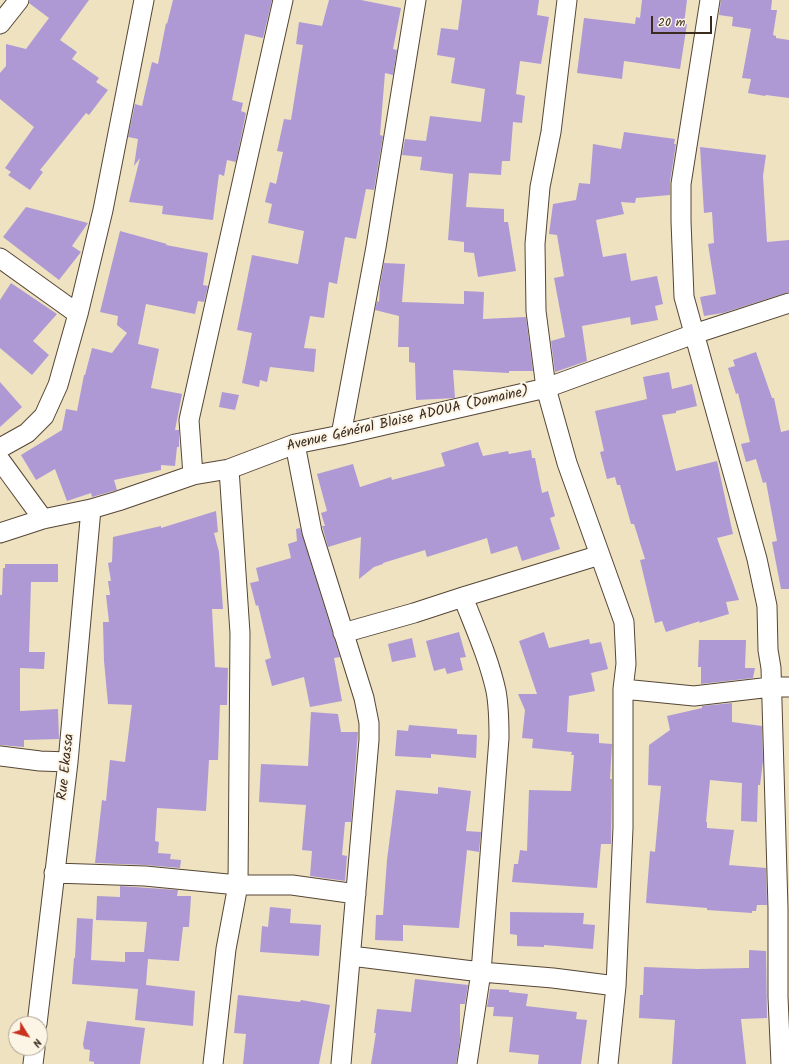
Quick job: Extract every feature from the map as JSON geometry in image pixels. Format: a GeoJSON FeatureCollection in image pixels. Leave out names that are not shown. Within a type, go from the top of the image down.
{"type":"FeatureCollection","features":[{"type":"Feature","properties":{"kind":"street"},"geometry":{"type":"LineString","coordinates":[[0,24],[19,0]]}},
{"type":"Feature","properties":{"kind":"street"},"geometry":{"type":"LineString","coordinates":[[0,448],[27,433],[44,416],[58,385],[78,314],[103,210],[144,0]]}},
{"type":"Feature","properties":{"kind":"street"},"geometry":{"type":"LineString","coordinates":[[193,474],[189,420],[283,0]]}},
{"type":"Feature","properties":{"kind":"street"},"geometry":{"type":"LineString","coordinates":[[342,435],[376,247],[416,0]]}},
{"type":"Feature","properties":{"kind":"street"},"geometry":{"type":"LineString","coordinates":[[567,0],[551,132],[540,187],[535,244],[536,311],[546,388],[567,463],[624,622],[626,664],[623,689],[623,828],[616,986],[608,1064]]}},
{"type":"Feature","properties":{"kind":"street"},"geometry":{"type":"LineString","coordinates":[[710,0],[681,184],[684,297],[757,559],[767,606],[768,650],[771,668],[780,687],[781,1064]]}},
{"type":"Feature","properties":{"kind":"street"},"geometry":{"type":"LineString","coordinates":[[0,258],[78,314]]}},
{"type":"Feature","properties":{"kind":"street","name":"Avenue Général Blaise ADOUA (Domaine)"},"geometry":{"type":"LineString","coordinates":[[0,533],[43,519],[91,509],[118,501],[193,474],[229,469],[295,444],[342,435],[546,388],[694,334],[789,303]]}},
{"type":"Feature","properties":{"kind":"street"},"geometry":{"type":"LineString","coordinates":[[295,444],[312,532],[364,698],[369,723],[369,740],[341,1064]]}},
{"type":"Feature","properties":{"kind":"street"},"geometry":{"type":"LineString","coordinates":[[0,460],[43,519]]}},
{"type":"Feature","properties":{"kind":"street"},"geometry":{"type":"LineString","coordinates":[[213,1064],[226,949],[238,885],[240,633],[229,469]]}},
{"type":"Feature","properties":{"kind":"street","name":"Rue Ekassa"},"geometry":{"type":"LineString","coordinates":[[38,1016],[68,762],[91,509]]}},
{"type":"Feature","properties":{"kind":"street"},"geometry":{"type":"LineString","coordinates":[[343,633],[414,614],[600,555]]}},
{"type":"Feature","properties":{"kind":"street"},"geometry":{"type":"LineString","coordinates":[[464,597],[489,666],[499,711],[499,738],[481,972],[467,1064]]}},
{"type":"Feature","properties":{"kind":"street"},"geometry":{"type":"LineString","coordinates":[[623,689],[694,696],[780,687]]}},
{"type":"Feature","properties":{"kind":"street"},"geometry":{"type":"LineString","coordinates":[[0,756],[40,761],[68,762]]}},
{"type":"Feature","properties":{"kind":"street"},"geometry":{"type":"LineString","coordinates":[[54,873],[145,876],[238,885],[292,885],[356,894]]}},
{"type":"Feature","properties":{"kind":"street"},"geometry":{"type":"LineString","coordinates":[[351,956],[481,972],[553,978],[616,986]]}},
{"type":"Feature","properties":{"kind":"building"},"geometry":{"type":"Polygon","coordinates":[[[30,0],[89,0],[60,40],[77,52],[72,59],[99,78],[96,82],[108,90],[89,115],[86,113],[40,170],[43,172],[30,190],[8,175],[11,172],[5,168],[34,127],[0,99],[0,73],[6,66],[6,44],[26,49],[49,18],[29,3],[30,0]]]}},
{"type":"Feature","properties":{"kind":"building"},"geometry":{"type":"Polygon","coordinates":[[[173,0],[272,0],[263,38],[245,34],[232,100],[243,103],[241,111],[246,113],[236,162],[227,160],[224,176],[219,174],[213,220],[162,214],[163,206],[129,202],[140,158],[134,166],[138,139],[128,137],[135,104],[142,106],[152,62],[158,64],[166,23],[167,24],[173,0]]]}},
{"type":"Feature","properties":{"kind":"building"},"geometry":{"type":"Polygon","coordinates":[[[329,0],[361,0],[401,8],[393,49],[397,50],[393,75],[385,73],[380,135],[383,136],[374,190],[366,189],[356,239],[345,237],[337,284],[329,282],[324,318],[310,316],[304,348],[316,349],[314,372],[270,367],[267,382],[260,380],[259,387],[242,383],[252,333],[237,330],[252,255],[298,264],[304,231],[268,223],[272,204],[265,202],[270,182],[276,184],[283,152],[277,151],[284,119],[291,120],[303,45],[296,44],[299,22],[322,26],[329,0]]]}},
{"type":"Feature","properties":{"kind":"building"},"geometry":{"type":"Polygon","coordinates":[[[462,0],[539,0],[537,15],[549,17],[541,64],[520,61],[516,94],[525,96],[522,123],[513,122],[510,161],[502,161],[501,175],[469,173],[466,207],[504,209],[504,222],[508,222],[516,271],[478,277],[474,253],[464,252],[464,242],[448,240],[453,174],[420,170],[422,157],[402,155],[405,139],[426,141],[430,116],[481,122],[485,89],[451,83],[455,58],[437,55],[441,28],[458,30],[462,0]]]}},
{"type":"Feature","properties":{"kind":"building"},"geometry":{"type":"Polygon","coordinates":[[[642,0],[687,0],[684,24],[687,24],[680,69],[624,61],[622,79],[577,73],[584,18],[635,24],[636,17],[640,18],[642,0]]]}},
{"type":"Feature","properties":{"kind":"building"},"geometry":{"type":"Polygon","coordinates":[[[721,0],[772,0],[771,10],[777,10],[773,35],[776,36],[776,38],[789,40],[789,98],[748,93],[751,79],[742,78],[751,29],[732,26],[733,17],[719,15],[721,0]]]}},
{"type":"Feature","properties":{"kind":"building"},"geometry":{"type":"Polygon","coordinates":[[[624,132],[675,139],[674,144],[676,144],[670,182],[670,195],[636,198],[635,203],[621,202],[624,214],[596,220],[603,257],[626,253],[631,281],[657,276],[663,304],[655,306],[658,320],[631,325],[630,317],[582,326],[587,361],[555,372],[551,341],[565,337],[554,278],[564,276],[557,235],[549,234],[553,204],[576,200],[579,183],[590,184],[593,144],[621,149],[624,132]]]}},
{"type":"Feature","properties":{"kind":"building"},"geometry":{"type":"Polygon","coordinates":[[[700,147],[766,155],[763,176],[767,242],[789,240],[789,292],[723,313],[704,316],[700,297],[716,294],[708,244],[714,243],[712,212],[704,213],[700,147]]]}},
{"type":"Feature","properties":{"kind":"building"},"geometry":{"type":"Polygon","coordinates":[[[26,207],[88,223],[72,246],[81,252],[59,280],[3,237],[26,207]]]}},
{"type":"Feature","properties":{"kind":"building"},"geometry":{"type":"Polygon","coordinates":[[[120,231],[167,244],[166,245],[208,253],[203,285],[208,286],[204,302],[198,301],[195,314],[146,304],[138,344],[159,349],[151,388],[182,394],[175,430],[179,430],[179,447],[177,447],[175,466],[161,465],[161,470],[114,480],[117,490],[92,497],[91,493],[67,501],[55,469],[36,480],[21,455],[62,430],[66,409],[77,411],[84,375],[92,348],[112,353],[127,333],[117,325],[118,316],[100,312],[120,231]]]}},
{"type":"Feature","properties":{"kind":"building"},"geometry":{"type":"Polygon","coordinates":[[[384,263],[405,264],[402,302],[464,304],[464,291],[484,292],[483,319],[526,317],[533,371],[509,371],[509,373],[453,370],[455,398],[416,400],[415,363],[409,362],[409,347],[398,347],[399,316],[375,310],[377,301],[379,302],[384,263]]]}},
{"type":"Feature","properties":{"kind":"building"},"geometry":{"type":"Polygon","coordinates":[[[11,283],[57,314],[33,341],[49,355],[32,375],[0,348],[0,300],[11,283]]]}},
{"type":"Feature","properties":{"kind":"building"},"geometry":{"type":"Polygon","coordinates":[[[756,352],[772,398],[774,398],[781,432],[789,430],[789,589],[781,589],[772,542],[777,541],[766,482],[763,483],[756,459],[746,462],[741,444],[750,442],[738,393],[736,394],[728,368],[735,366],[733,360],[756,352]]]}},
{"type":"Feature","properties":{"kind":"building"},"geometry":{"type":"Polygon","coordinates":[[[669,372],[672,389],[692,384],[697,406],[676,411],[676,413],[662,415],[676,471],[717,461],[733,534],[717,538],[739,600],[726,602],[729,614],[699,623],[700,621],[666,632],[662,621],[655,623],[640,560],[645,559],[634,524],[631,524],[620,485],[617,485],[615,477],[607,479],[600,452],[604,451],[595,411],[647,399],[643,377],[669,372]]]}},
{"type":"Feature","properties":{"kind":"building"},"geometry":{"type":"Polygon","coordinates":[[[0,382],[22,407],[0,427],[0,382]]]}},
{"type":"Feature","properties":{"kind":"building"},"geometry":{"type":"Polygon","coordinates":[[[222,392],[239,395],[235,410],[219,407],[222,392]]]}},
{"type":"Feature","properties":{"kind":"building"},"geometry":{"type":"Polygon","coordinates":[[[478,442],[483,456],[508,451],[509,454],[531,450],[532,458],[535,458],[542,493],[548,491],[555,516],[550,518],[560,549],[522,561],[517,546],[491,554],[487,538],[427,557],[425,550],[383,563],[374,567],[359,579],[361,537],[328,547],[322,526],[325,526],[321,513],[327,511],[317,474],[353,464],[360,487],[391,477],[392,480],[445,466],[441,453],[478,442]]]}},
{"type":"Feature","properties":{"kind":"building"},"geometry":{"type":"Polygon","coordinates":[[[216,511],[218,532],[214,533],[219,552],[223,609],[212,609],[215,667],[228,668],[227,705],[220,705],[218,760],[209,760],[206,811],[157,808],[155,841],[159,842],[158,853],[171,854],[170,859],[181,860],[180,868],[95,863],[102,800],[106,801],[110,760],[125,762],[132,705],[108,704],[104,661],[103,622],[109,622],[106,595],[110,595],[108,581],[111,581],[108,563],[112,562],[113,537],[161,526],[161,528],[216,511]]]}},
{"type":"Feature","properties":{"kind":"building"},"geometry":{"type":"Polygon","coordinates":[[[300,528],[340,657],[334,658],[342,701],[310,707],[304,677],[272,686],[265,660],[271,658],[258,605],[256,606],[250,583],[259,581],[256,568],[291,558],[288,544],[297,541],[296,529],[300,528]]]}},
{"type":"Feature","properties":{"kind":"building"},"geometry":{"type":"Polygon","coordinates":[[[5,564],[58,564],[58,582],[31,582],[29,652],[45,652],[44,669],[20,668],[20,711],[58,709],[59,739],[24,740],[24,747],[0,745],[0,595],[2,595],[3,568],[5,568],[5,564]]]}},
{"type":"Feature","properties":{"kind":"building"},"geometry":{"type":"Polygon","coordinates":[[[459,632],[466,657],[460,658],[463,670],[447,674],[445,668],[434,671],[426,641],[459,632]]]}},
{"type":"Feature","properties":{"kind":"building"},"geometry":{"type":"Polygon","coordinates":[[[544,632],[549,648],[589,639],[590,644],[601,642],[608,669],[591,673],[595,691],[569,696],[567,732],[599,734],[599,743],[612,744],[610,779],[612,779],[611,844],[601,844],[597,888],[512,882],[514,864],[518,864],[520,850],[527,851],[529,790],[571,791],[574,755],[571,755],[572,752],[532,748],[533,739],[522,738],[525,710],[518,694],[537,694],[519,641],[544,632]]]}},
{"type":"Feature","properties":{"kind":"building"},"geometry":{"type":"Polygon","coordinates":[[[412,638],[416,657],[392,662],[388,644],[412,638]]]}},
{"type":"Feature","properties":{"kind":"building"},"geometry":{"type":"Polygon","coordinates":[[[699,640],[746,640],[745,668],[755,668],[753,678],[701,684],[701,667],[698,667],[699,640]]]}},
{"type":"Feature","properties":{"kind":"building"},"geometry":{"type":"Polygon","coordinates":[[[732,703],[732,722],[762,726],[763,761],[760,785],[758,785],[757,822],[741,821],[742,783],[710,780],[706,822],[707,828],[734,830],[729,865],[766,868],[767,905],[757,905],[756,911],[752,911],[752,913],[707,910],[707,908],[646,903],[650,851],[655,852],[661,786],[648,785],[649,745],[670,730],[667,716],[702,708],[702,706],[732,703]]]}},
{"type":"Feature","properties":{"kind":"building"},"geometry":{"type":"Polygon","coordinates":[[[311,712],[338,714],[341,732],[358,732],[351,822],[345,822],[342,855],[347,856],[345,881],[310,876],[312,851],[302,850],[306,805],[259,802],[261,764],[308,766],[311,712]]]}},
{"type":"Feature","properties":{"kind":"building"},"geometry":{"type":"Polygon","coordinates":[[[409,725],[457,729],[457,734],[477,735],[476,758],[431,754],[431,758],[395,756],[397,730],[408,731],[409,725]]]}},
{"type":"Feature","properties":{"kind":"building"},"geometry":{"type":"Polygon","coordinates":[[[438,787],[471,791],[466,831],[481,832],[479,852],[467,850],[459,928],[403,925],[403,941],[375,940],[376,915],[383,915],[387,860],[396,790],[438,794],[438,787]]]}},
{"type":"Feature","properties":{"kind":"building"},"geometry":{"type":"Polygon","coordinates":[[[120,886],[178,890],[177,896],[191,896],[189,927],[183,927],[179,961],[148,959],[146,985],[195,991],[193,1026],[135,1020],[138,989],[72,984],[77,918],[93,919],[91,960],[125,962],[125,952],[144,952],[147,922],[96,920],[97,896],[120,897],[120,886]]]}},
{"type":"Feature","properties":{"kind":"building"},"geometry":{"type":"Polygon","coordinates":[[[270,907],[291,909],[290,923],[321,925],[319,956],[260,952],[262,926],[268,927],[270,907]]]}},
{"type":"Feature","properties":{"kind":"building"},"geometry":{"type":"Polygon","coordinates":[[[510,912],[584,913],[583,924],[595,925],[593,949],[544,945],[544,947],[517,946],[517,935],[510,934],[510,912]]]}},
{"type":"Feature","properties":{"kind":"building"},"geometry":{"type":"Polygon","coordinates":[[[749,950],[766,951],[767,1018],[741,1019],[746,1064],[672,1064],[675,1020],[639,1018],[640,995],[643,995],[644,967],[697,969],[749,968],[749,950]]]}},
{"type":"Feature","properties":{"kind":"building"},"geometry":{"type":"Polygon","coordinates":[[[415,979],[468,985],[465,1004],[460,1004],[460,1039],[456,1064],[371,1064],[376,1033],[374,1033],[377,1009],[411,1012],[415,979]]]}},
{"type":"Feature","properties":{"kind":"building"},"geometry":{"type":"Polygon","coordinates":[[[490,989],[509,990],[509,992],[528,994],[526,1006],[577,1012],[576,1019],[587,1020],[581,1064],[538,1064],[539,1055],[509,1052],[513,1017],[493,1016],[494,1007],[487,1007],[490,989]]]}},
{"type":"Feature","properties":{"kind":"building"},"geometry":{"type":"Polygon","coordinates":[[[238,995],[300,1002],[301,1000],[330,1005],[319,1064],[243,1064],[246,1034],[234,1033],[238,995]]]}},
{"type":"Feature","properties":{"kind":"building"},"geometry":{"type":"Polygon","coordinates":[[[87,1021],[145,1028],[140,1064],[94,1064],[94,1062],[89,1061],[90,1050],[84,1049],[83,1044],[87,1021]]]}}]}
